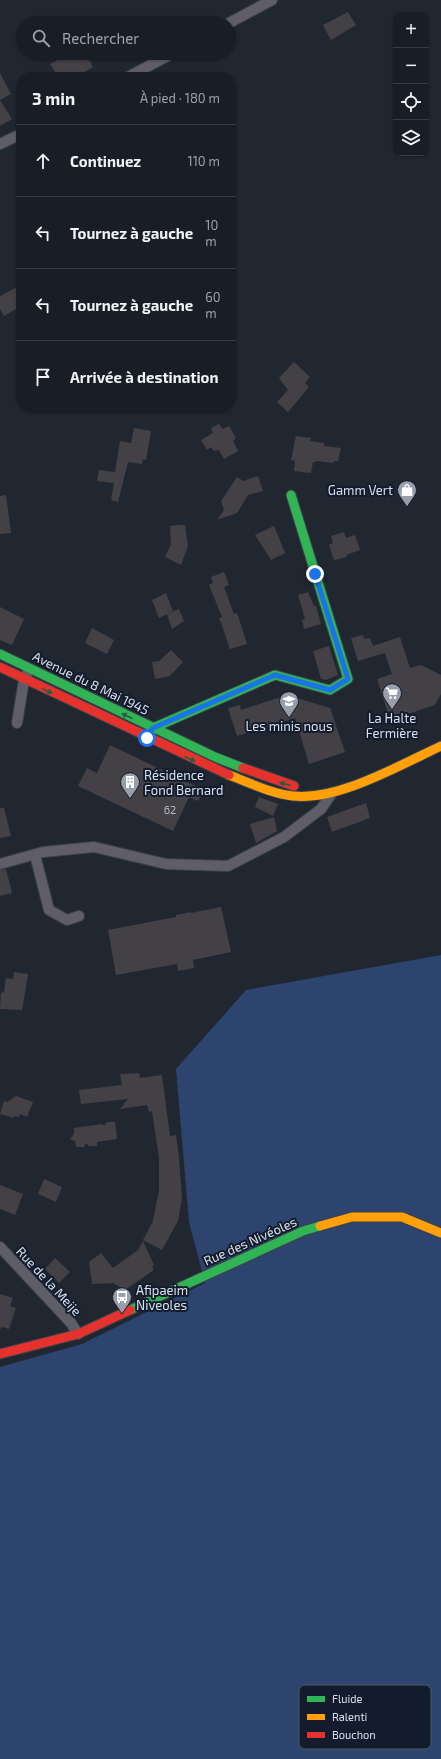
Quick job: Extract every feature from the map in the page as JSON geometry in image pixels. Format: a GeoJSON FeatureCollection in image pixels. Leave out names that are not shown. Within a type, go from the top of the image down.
{"type":"FeatureCollection","features":[{"type":"Feature","properties":{"kind":"street"},"geometry":{"type":"LineString","coordinates":[[236,19],[272,0]]}},
{"type":"Feature","properties":{"kind":"street"},"geometry":{"type":"LineString","coordinates":[[137,72],[160,60]]}},
{"type":"Feature","properties":{"kind":"street"},"geometry":{"type":"LineString","coordinates":[[0,144],[16,136]]}},
{"type":"Feature","properties":{"kind":"street"},"geometry":{"type":"LineString","coordinates":[[147,738],[153,728],[275,675],[330,690],[348,679],[291,495]]}},
{"type":"Feature","properties":{"kind":"street","name":"Avenue du 8 Mai 1945"},"geometry":{"type":"LineString","coordinates":[[0,654],[153,728],[274,780],[299,787],[352,787]]}},
{"type":"Feature","properties":{"kind":"street","name":"Avenue du 8 Mai 1945"},"geometry":{"type":"LineString","coordinates":[[0,667],[24,680],[211,768],[269,791],[294,796],[332,793],[352,787],[441,746]]}},
{"type":"Feature","properties":{"kind":"street"},"geometry":{"type":"LineString","coordinates":[[17,723],[24,680],[30,668]]}},
{"type":"Feature","properties":{"kind":"street"},"geometry":{"type":"LineString","coordinates":[[0,864],[50,851],[94,846],[166,864],[228,866],[284,837],[321,809],[332,793]]}},
{"type":"Feature","properties":{"kind":"street"},"geometry":{"type":"LineString","coordinates":[[34,855],[49,910],[67,920],[79,916]]}},
{"type":"Feature","properties":{"kind":"street","name":"Rue des Nivéoles"},"geometry":{"type":"LineString","coordinates":[[0,1354],[78,1334],[303,1231],[352,1217],[402,1217],[441,1233]]}},
{"type":"Feature","properties":{"kind":"street","name":"Rue de la Meije"},"geometry":{"type":"LineString","coordinates":[[0,1247],[71,1323],[78,1334]]}},
{"type":"Feature","properties":{"kind":"shaded area"},"geometry":{"type":"Polygon","coordinates":[[[441,955],[441,1759],[0,1759],[0,1367],[82,1344],[205,1283],[189,1222],[176,1069],[246,990],[441,955]]]}},
{"type":"Feature","properties":{"kind":"building"},"geometry":{"type":"Polygon","coordinates":[[[348,12],[356,25],[331,40],[323,25],[348,12]]]}},
{"type":"Feature","properties":{"kind":"building"},"geometry":{"type":"Polygon","coordinates":[[[58,60],[89,60],[93,67],[84,72],[55,72],[50,64],[58,60]]]}},
{"type":"Feature","properties":{"kind":"building"},"geometry":{"type":"Polygon","coordinates":[[[0,73],[11,94],[0,100],[0,73]]]}},
{"type":"Feature","properties":{"kind":"building"},"geometry":{"type":"Polygon","coordinates":[[[0,100],[12,119],[0,126],[0,100]]]}},
{"type":"Feature","properties":{"kind":"building"},"geometry":{"type":"Polygon","coordinates":[[[16,288],[16,309],[4,316],[0,309],[0,296],[16,288]]]}},
{"type":"Feature","properties":{"kind":"building"},"geometry":{"type":"Polygon","coordinates":[[[294,362],[310,377],[305,383],[309,387],[288,412],[277,402],[288,390],[279,378],[294,362]]]}},
{"type":"Feature","properties":{"kind":"building"},"geometry":{"type":"Polygon","coordinates":[[[219,424],[223,429],[229,426],[236,438],[233,441],[238,451],[224,459],[219,450],[214,451],[211,447],[207,450],[201,440],[213,433],[211,428],[219,424]]]}},
{"type":"Feature","properties":{"kind":"building"},"geometry":{"type":"Polygon","coordinates":[[[134,428],[151,431],[146,460],[143,459],[142,464],[128,462],[118,502],[111,500],[114,483],[97,481],[99,470],[115,472],[120,441],[131,443],[134,428]]]}},
{"type":"Feature","properties":{"kind":"building"},"geometry":{"type":"Polygon","coordinates":[[[296,436],[311,438],[310,441],[324,443],[324,446],[341,448],[338,461],[334,461],[334,463],[313,462],[311,473],[294,471],[295,461],[291,460],[296,436]]]}},
{"type":"Feature","properties":{"kind":"building"},"geometry":{"type":"Polygon","coordinates":[[[258,476],[263,491],[248,495],[237,513],[217,520],[224,510],[221,501],[237,477],[243,481],[258,476]]]}},
{"type":"Feature","properties":{"kind":"building"},"geometry":{"type":"Polygon","coordinates":[[[6,495],[11,533],[0,534],[0,496],[6,495]]]}},
{"type":"Feature","properties":{"kind":"building"},"geometry":{"type":"Polygon","coordinates":[[[185,525],[188,546],[181,565],[165,557],[171,544],[170,526],[185,525]]]}},
{"type":"Feature","properties":{"kind":"building"},"geometry":{"type":"Polygon","coordinates":[[[274,526],[285,553],[271,560],[255,535],[274,526]]]}},
{"type":"Feature","properties":{"kind":"building"},"geometry":{"type":"Polygon","coordinates":[[[344,532],[346,538],[355,535],[360,550],[346,555],[347,557],[334,560],[329,545],[333,543],[331,536],[344,532]]]}},
{"type":"Feature","properties":{"kind":"building"},"geometry":{"type":"Polygon","coordinates":[[[224,572],[229,585],[224,587],[234,614],[237,613],[247,644],[230,649],[219,618],[222,617],[209,585],[213,583],[211,577],[224,572]]]}},
{"type":"Feature","properties":{"kind":"building"},"geometry":{"type":"Polygon","coordinates":[[[308,592],[314,606],[316,606],[321,624],[304,629],[302,620],[305,619],[298,595],[308,592]]]}},
{"type":"Feature","properties":{"kind":"building"},"geometry":{"type":"Polygon","coordinates":[[[166,593],[173,611],[159,618],[152,600],[166,593]]]}},
{"type":"Feature","properties":{"kind":"building"},"geometry":{"type":"Polygon","coordinates":[[[0,607],[24,619],[12,645],[0,640],[0,607]]]}},
{"type":"Feature","properties":{"kind":"building"},"geometry":{"type":"Polygon","coordinates":[[[179,609],[184,621],[172,629],[167,614],[179,609]]]}},
{"type":"Feature","properties":{"kind":"building"},"geometry":{"type":"Polygon","coordinates":[[[92,628],[114,640],[107,654],[85,643],[92,628]]]}},
{"type":"Feature","properties":{"kind":"building"},"geometry":{"type":"Polygon","coordinates":[[[363,635],[364,639],[370,638],[373,646],[400,637],[410,668],[421,665],[441,675],[441,694],[435,705],[390,720],[377,679],[392,674],[385,653],[358,661],[351,638],[363,635]]]}},
{"type":"Feature","properties":{"kind":"building"},"geometry":{"type":"Polygon","coordinates":[[[329,646],[338,675],[326,680],[321,679],[313,651],[329,646]]]}},
{"type":"Feature","properties":{"kind":"building"},"geometry":{"type":"Polygon","coordinates":[[[171,650],[183,662],[170,676],[155,679],[152,662],[159,661],[171,650]]]}},
{"type":"Feature","properties":{"kind":"building"},"geometry":{"type":"Polygon","coordinates":[[[287,695],[330,708],[345,752],[309,764],[295,718],[237,736],[228,708],[240,705],[241,710],[287,695]]]}},
{"type":"Feature","properties":{"kind":"building"},"geometry":{"type":"Polygon","coordinates":[[[110,745],[204,790],[198,801],[189,797],[173,831],[78,786],[87,768],[97,773],[110,745]]]}},
{"type":"Feature","properties":{"kind":"building"},"geometry":{"type":"Polygon","coordinates":[[[259,797],[278,804],[273,816],[255,807],[259,797]]]}},
{"type":"Feature","properties":{"kind":"building"},"geometry":{"type":"Polygon","coordinates":[[[366,803],[370,818],[332,832],[327,817],[366,803]]]}},
{"type":"Feature","properties":{"kind":"building"},"geometry":{"type":"Polygon","coordinates":[[[0,808],[4,808],[11,836],[0,838],[0,808]]]}},
{"type":"Feature","properties":{"kind":"building"},"geometry":{"type":"Polygon","coordinates":[[[274,817],[277,831],[256,843],[250,824],[274,817]]]}},
{"type":"Feature","properties":{"kind":"building"},"geometry":{"type":"Polygon","coordinates":[[[6,869],[12,893],[0,896],[0,870],[6,869]]]}},
{"type":"Feature","properties":{"kind":"building"},"geometry":{"type":"Polygon","coordinates":[[[221,907],[231,952],[193,960],[194,968],[178,971],[177,964],[116,975],[108,930],[221,907]]]}},
{"type":"Feature","properties":{"kind":"building"},"geometry":{"type":"Polygon","coordinates":[[[14,972],[28,974],[22,1010],[0,1009],[1,993],[4,992],[6,978],[13,979],[14,972]]]}},
{"type":"Feature","properties":{"kind":"building"},"geometry":{"type":"Polygon","coordinates":[[[139,1073],[140,1078],[162,1075],[170,1136],[176,1135],[179,1157],[182,1199],[178,1221],[162,1250],[143,1240],[153,1221],[159,1190],[159,1158],[152,1111],[149,1112],[147,1105],[120,1109],[128,1099],[81,1104],[79,1090],[122,1085],[120,1074],[139,1073]]]}},
{"type":"Feature","properties":{"kind":"building"},"geometry":{"type":"Polygon","coordinates":[[[16,1096],[33,1102],[27,1117],[20,1114],[19,1117],[14,1116],[14,1118],[0,1114],[4,1101],[7,1102],[16,1096]]]}},
{"type":"Feature","properties":{"kind":"building"},"geometry":{"type":"Polygon","coordinates":[[[107,1122],[115,1122],[117,1139],[97,1142],[97,1146],[89,1146],[86,1143],[84,1147],[76,1147],[75,1141],[70,1139],[74,1134],[74,1128],[102,1124],[104,1126],[107,1122]]]}},
{"type":"Feature","properties":{"kind":"building"},"geometry":{"type":"Polygon","coordinates":[[[44,1179],[62,1187],[56,1202],[38,1194],[44,1179]]]}},
{"type":"Feature","properties":{"kind":"building"},"geometry":{"type":"Polygon","coordinates":[[[0,1185],[23,1194],[15,1215],[0,1209],[0,1185]]]}},
{"type":"Feature","properties":{"kind":"building"},"geometry":{"type":"Polygon","coordinates":[[[143,1241],[154,1265],[152,1267],[154,1270],[125,1290],[113,1283],[92,1284],[89,1262],[101,1253],[113,1268],[138,1250],[143,1241]]]}},
{"type":"Feature","properties":{"kind":"building"},"geometry":{"type":"Polygon","coordinates":[[[55,1258],[70,1272],[59,1283],[45,1269],[55,1258]]]}},
{"type":"Feature","properties":{"kind":"building"},"geometry":{"type":"Polygon","coordinates":[[[0,1294],[13,1298],[10,1306],[16,1308],[9,1329],[2,1327],[0,1329],[0,1294]]]}},
{"type":"Feature","properties":{"kind":"traffic: fast"},"geometry":{"type":"LineString","coordinates":[[149,735],[153,728],[275,675],[330,690],[348,679],[291,495]]}},
{"type":"Feature","properties":{"kind":"traffic: fast"},"geometry":{"type":"LineString","coordinates":[[0,654],[215,757],[243,768]]}},
{"type":"Feature","properties":{"kind":"traffic: fast"},"geometry":{"type":"LineString","coordinates":[[130,1310],[303,1231],[320,1226]]}},
{"type":"Feature","properties":{"kind":"traffic: slow"},"geometry":{"type":"LineString","coordinates":[[229,775],[276,793],[293,796],[311,796],[329,793],[368,780],[441,746]]}},
{"type":"Feature","properties":{"kind":"traffic: slow"},"geometry":{"type":"LineString","coordinates":[[320,1226],[352,1217],[402,1217],[441,1233]]}},
{"type":"Feature","properties":{"kind":"traffic: jam"},"geometry":{"type":"LineString","coordinates":[[0,667],[229,775]]}},
{"type":"Feature","properties":{"kind":"traffic: jam"},"geometry":{"type":"LineString","coordinates":[[243,768],[294,786]]}},
{"type":"Feature","properties":{"kind":"traffic: jam"},"geometry":{"type":"LineString","coordinates":[[0,1354],[78,1334],[130,1310]]}},
{"type":"Feature","properties":{"kind":"place","name":"Gamm Vert"},"geometry":{"type":"Point","coordinates":[407,507]}},
{"type":"Feature","properties":{"kind":"place","name":"La Halte Fermière"},"geometry":{"type":"Point","coordinates":[392,710]}},
{"type":"Feature","properties":{"kind":"place","name":"Les minis nous"},"geometry":{"type":"Point","coordinates":[289,718]}},
{"type":"Feature","properties":{"kind":"place","name":"Résidence Fond Bernard"},"geometry":{"type":"Point","coordinates":[130,799]}},
{"type":"Feature","properties":{"kind":"place","name":"Afipaeim Niveoles"},"geometry":{"type":"Point","coordinates":[122,1314]}},
{"type":"Feature","properties":{"kind":"route"},"geometry":{"type":"LineString","coordinates":[[147,738],[153,728],[275,675],[330,690],[348,679],[315,574]]}}]}
